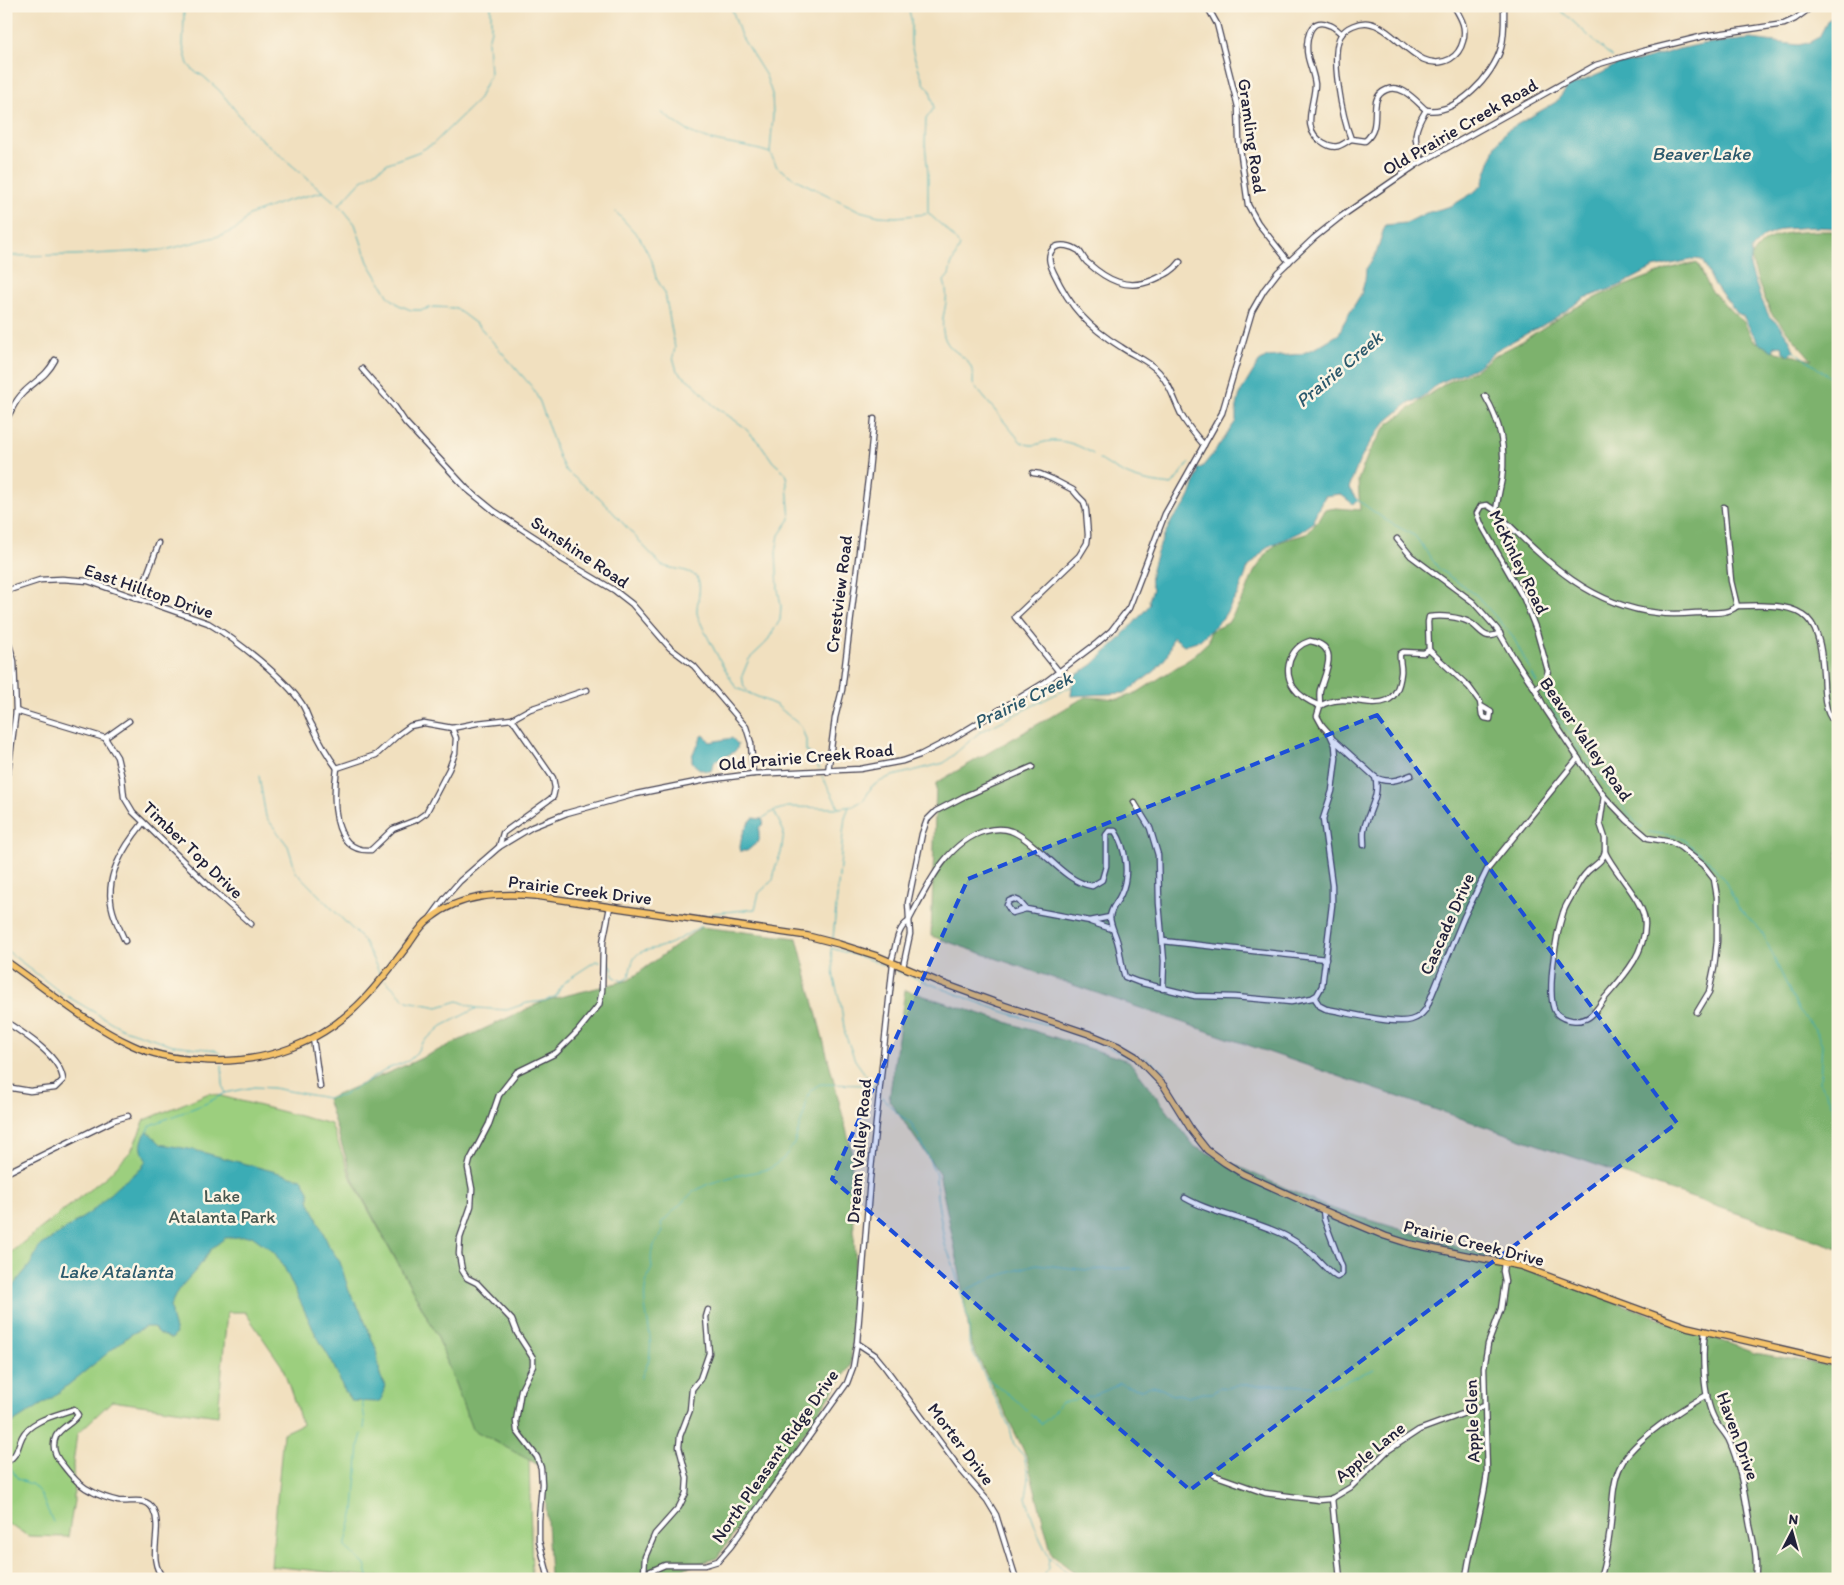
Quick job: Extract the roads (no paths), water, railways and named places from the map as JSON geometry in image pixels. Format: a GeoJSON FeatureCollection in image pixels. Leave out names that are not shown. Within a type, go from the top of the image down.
{"type":"FeatureCollection","features":[{"type":"Feature","properties":{"kind":"main road","name":"Prairie Creek Drive"},"geometry":{"type":"LineString","coordinates":[[6,961],[82,1016],[133,1046],[178,1059],[244,1061],[272,1055],[298,1046],[324,1032],[347,1015],[366,997],[430,918],[453,906],[486,895],[536,896],[808,936],[857,949],[997,1003],[1090,1034],[1118,1046],[1136,1056],[1164,1086],[1207,1150],[1225,1164],[1243,1174],[1385,1236],[1410,1244],[1504,1263],[1548,1276],[1676,1323],[1838,1362]]}},
{"type":"Feature","properties":{"kind":"street","name":"Gramling Road"},"geometry":{"type":"LineString","coordinates":[[1207,6],[1212,13],[1221,36],[1238,107],[1239,140],[1248,204],[1258,224],[1289,262]]}},
{"type":"Feature","properties":{"kind":"street"},"geometry":{"type":"LineString","coordinates":[[1351,139],[1346,125],[1338,72],[1339,41],[1342,34],[1360,23],[1369,23],[1378,26],[1419,57],[1431,62],[1442,62],[1452,58],[1460,50],[1464,40],[1465,29],[1462,19],[1454,6]]}},
{"type":"Feature","properties":{"kind":"street"},"geometry":{"type":"LineString","coordinates":[[1342,34],[1329,24],[1320,23],[1312,26],[1309,31],[1307,47],[1315,84],[1309,120],[1313,134],[1329,146],[1338,147],[1351,139],[1365,142],[1372,136],[1375,130],[1377,97],[1392,87],[1400,89],[1426,110],[1434,111],[1449,107],[1464,98],[1489,73],[1502,47],[1504,6]]}},
{"type":"Feature","properties":{"kind":"street","name":"Old Prairie Creek Road"},"geometry":{"type":"LineString","coordinates":[[430,918],[460,882],[499,847],[532,827],[567,813],[636,794],[706,780],[753,774],[828,772],[882,766],[903,761],[920,755],[953,738],[1060,672],[1111,631],[1129,608],[1162,521],[1222,413],[1252,311],[1264,290],[1289,262],[1339,218],[1422,161],[1596,65],[1704,36],[1784,24],[1795,19],[1812,6]]}},
{"type":"Feature","properties":{"kind":"street"},"geometry":{"type":"LineString","coordinates":[[1422,161],[1416,145],[1415,133],[1426,110]]}},
{"type":"Feature","properties":{"kind":"street"},"geometry":{"type":"LineString","coordinates":[[1180,262],[1175,269],[1166,275],[1132,286],[1106,277],[1086,261],[1079,252],[1070,247],[1060,246],[1054,248],[1050,253],[1049,259],[1062,290],[1076,311],[1121,348],[1145,360],[1157,369],[1166,380],[1184,419],[1204,446]]}},
{"type":"Feature","properties":{"kind":"street"},"geometry":{"type":"LineString","coordinates":[[6,420],[22,393],[43,377],[55,360]]}},
{"type":"Feature","properties":{"kind":"street","name":"Sunshine Road"},"geometry":{"type":"LineString","coordinates":[[362,368],[395,407],[405,422],[467,488],[494,511],[539,540],[560,558],[599,580],[632,604],[670,648],[694,666],[746,727],[751,743],[753,774]]}},
{"type":"Feature","properties":{"kind":"street"},"geometry":{"type":"LineString","coordinates":[[1485,396],[1496,416],[1504,453],[1496,512],[1516,533],[1566,576],[1586,590],[1615,603],[1645,612],[1660,614],[1727,611],[1737,606],[1784,606],[1801,612],[1809,618],[1820,644],[1827,713],[1838,726]]}},
{"type":"Feature","properties":{"kind":"street","name":"Crestview Road"},"geometry":{"type":"LineString","coordinates":[[828,772],[835,718],[842,690],[874,420]]}},
{"type":"Feature","properties":{"kind":"street"},"geometry":{"type":"LineString","coordinates":[[1034,473],[1052,478],[1073,490],[1084,502],[1086,510],[1088,535],[1079,556],[1015,617],[1060,672]]}},
{"type":"Feature","properties":{"kind":"street","name":"McKinley Road"},"geometry":{"type":"LineString","coordinates":[[1496,512],[1487,505],[1479,508],[1477,513],[1481,524],[1532,615],[1548,671],[1545,680],[1536,689]]}},
{"type":"Feature","properties":{"kind":"street"},"geometry":{"type":"LineString","coordinates":[[1724,506],[1731,581],[1737,606]]}},
{"type":"Feature","properties":{"kind":"street","name":"Beaver Valley Road"},"geometry":{"type":"LineString","coordinates":[[1397,539],[1411,556],[1473,602],[1500,633],[1518,664],[1536,689],[1546,710],[1604,796],[1648,838],[1671,842],[1680,847],[1702,865],[1714,879],[1717,897],[1717,941],[1714,968],[1709,992],[1697,1012]]}},
{"type":"Feature","properties":{"kind":"street"},"geometry":{"type":"LineString","coordinates":[[138,599],[159,543]]}},
{"type":"Feature","properties":{"kind":"street","name":"East Hilltop Drive"},"geometry":{"type":"LineString","coordinates":[[6,590],[40,580],[88,581],[208,623],[224,632],[281,680],[302,705],[320,742],[337,768]]}},
{"type":"Feature","properties":{"kind":"street"},"geometry":{"type":"LineString","coordinates":[[1481,706],[1460,676],[1429,650],[1428,622],[1430,617],[1437,616],[1460,619],[1470,623],[1485,636],[1491,637],[1500,633]]}},
{"type":"Feature","properties":{"kind":"street"},"geometry":{"type":"LineString","coordinates":[[6,634],[14,661],[16,710],[8,772],[6,773]]}},
{"type":"Feature","properties":{"kind":"street"},"geometry":{"type":"LineString","coordinates":[[1320,706],[1299,694],[1293,687],[1289,677],[1291,657],[1295,649],[1302,643],[1310,641],[1318,642],[1326,649],[1329,660],[1328,671],[1320,690],[1320,706],[1317,716],[1322,725],[1333,739],[1375,777],[1384,781],[1396,781],[1411,775]]}},
{"type":"Feature","properties":{"kind":"street"},"geometry":{"type":"LineString","coordinates":[[1320,706],[1329,700],[1387,703],[1395,696],[1402,672],[1400,654],[1402,652],[1424,653],[1429,650]]}},
{"type":"Feature","properties":{"kind":"street"},"geometry":{"type":"LineString","coordinates":[[452,728],[456,738],[454,753],[449,769],[426,813],[416,820],[392,829],[371,850],[362,851],[354,847],[344,836],[337,823],[334,798],[337,768],[376,756],[410,726],[424,723],[452,728],[476,722],[512,719],[530,709],[587,690]]}},
{"type":"Feature","properties":{"kind":"street"},"geometry":{"type":"LineString","coordinates":[[16,710],[105,738],[129,721]]}},
{"type":"Feature","properties":{"kind":"street"},"geometry":{"type":"LineString","coordinates":[[499,847],[504,833],[553,797],[555,788],[553,778],[512,719]]}},
{"type":"Feature","properties":{"kind":"street","name":"Timber Top Drive"},"geometry":{"type":"LineString","coordinates":[[105,738],[117,757],[124,797],[133,812],[251,924]]}},
{"type":"Feature","properties":{"kind":"street"},"geometry":{"type":"LineString","coordinates":[[1090,921],[1110,916],[1125,977],[1138,982],[1195,996],[1214,998],[1235,997],[1291,1002],[1303,1001],[1314,997],[1322,986],[1331,926],[1332,885],[1323,833],[1323,819],[1335,774],[1335,745],[1333,739]]}},
{"type":"Feature","properties":{"kind":"street","name":"Cascade Drive"},"geometry":{"type":"LineString","coordinates":[[1314,997],[1320,1006],[1380,1019],[1409,1021],[1420,1016],[1426,1009],[1464,917],[1487,870],[1578,758]]}},
{"type":"Feature","properties":{"kind":"street"},"geometry":{"type":"LineString","coordinates":[[903,967],[910,934],[908,903],[922,834],[927,820],[936,811],[963,797],[1032,767]]}},
{"type":"Feature","properties":{"kind":"street"},"geometry":{"type":"LineString","coordinates":[[1364,845],[1364,831],[1377,786],[1375,777]]}},
{"type":"Feature","properties":{"kind":"street"},"geometry":{"type":"LineString","coordinates":[[1604,796],[1600,823],[1605,838],[1603,860],[1587,872],[1563,911],[1553,966],[1552,1004],[1557,1013],[1567,1019],[1578,1021],[1590,1017],[1627,971],[1637,956],[1644,939],[1645,922],[1637,900],[1610,864],[1605,852]]}},
{"type":"Feature","properties":{"kind":"street"},"geometry":{"type":"LineString","coordinates":[[1134,802],[1150,828],[1158,854],[1159,903],[1163,941],[1163,988]]}},
{"type":"Feature","properties":{"kind":"street"},"geometry":{"type":"LineString","coordinates":[[125,941],[113,911],[112,879],[117,863],[127,843],[143,823]]}},
{"type":"Feature","properties":{"kind":"street","name":"Dream Valley Road"},"geometry":{"type":"LineString","coordinates":[[857,1343],[857,1326],[892,962],[899,933],[908,922],[947,858],[959,844],[975,834],[993,829],[1010,830],[1024,837],[1069,876],[1082,884],[1092,886],[1102,880],[1106,866],[1106,835],[1109,831],[1115,831],[1120,839],[1124,853],[1126,881],[1121,895],[1112,908],[1110,916]]}},
{"type":"Feature","properties":{"kind":"street"},"geometry":{"type":"LineString","coordinates":[[549,1579],[539,1541],[538,1520],[542,1484],[541,1468],[537,1457],[518,1431],[516,1421],[521,1390],[533,1366],[533,1358],[517,1333],[512,1320],[477,1283],[467,1278],[462,1270],[459,1254],[460,1238],[470,1206],[472,1190],[468,1168],[470,1160],[489,1124],[499,1095],[517,1072],[556,1053],[578,1031],[599,1004],[602,991],[603,942],[610,907]]}},
{"type":"Feature","properties":{"kind":"street"},"geometry":{"type":"LineString","coordinates":[[1026,908],[1090,921],[1112,928]]}},
{"type":"Feature","properties":{"kind":"street"},"geometry":{"type":"LineString","coordinates":[[1163,941],[1326,959]]}},
{"type":"Feature","properties":{"kind":"street"},"geometry":{"type":"LineString","coordinates":[[6,1022],[51,1056],[62,1074],[63,1080],[55,1088],[30,1091],[6,1088]]}},
{"type":"Feature","properties":{"kind":"street"},"geometry":{"type":"LineString","coordinates":[[313,1038],[320,1087]]}},
{"type":"Feature","properties":{"kind":"street"},"geometry":{"type":"LineString","coordinates":[[6,1173],[114,1120],[128,1116]]}},
{"type":"Feature","properties":{"kind":"street"},"geometry":{"type":"LineString","coordinates":[[1185,1198],[1200,1206],[1276,1231],[1305,1249],[1330,1273],[1336,1276],[1342,1274],[1342,1268],[1324,1219],[1323,1210]]}},
{"type":"Feature","properties":{"kind":"street","name":"Apple Glen"},"geometry":{"type":"LineString","coordinates":[[1466,1579],[1487,1472],[1484,1406],[1485,1356],[1501,1309],[1505,1281],[1504,1263]]}},
{"type":"Feature","properties":{"kind":"street"},"geometry":{"type":"LineString","coordinates":[[644,1574],[645,1556],[655,1534],[679,1507],[686,1493],[687,1478],[680,1452],[680,1436],[690,1410],[692,1389],[700,1379],[709,1353],[706,1317],[708,1310]]}},
{"type":"Feature","properties":{"kind":"street","name":"Haven Drive"},"geometry":{"type":"LineString","coordinates":[[1706,1331],[1704,1352],[1707,1395],[1714,1417],[1729,1440],[1737,1466],[1754,1542],[1756,1558],[1755,1579]]}},
{"type":"Feature","properties":{"kind":"street","name":"North Pleasant Ridge Drive"},"geometry":{"type":"LineString","coordinates":[[638,1579],[644,1574],[665,1565],[705,1565],[718,1560],[731,1546],[847,1383],[853,1367],[857,1343]]}},
{"type":"Feature","properties":{"kind":"street","name":"Morter Drive"},"geometry":{"type":"LineString","coordinates":[[857,1343],[874,1355],[884,1366],[960,1469],[987,1500],[996,1515],[1002,1531],[1016,1579]]}},
{"type":"Feature","properties":{"kind":"street"},"geometry":{"type":"LineString","coordinates":[[1600,1579],[1608,1544],[1615,1484],[1621,1464],[1661,1424],[1686,1406],[1707,1395]]}},
{"type":"Feature","properties":{"kind":"street","name":"Apple Lane"},"geometry":{"type":"LineString","coordinates":[[1214,1475],[1265,1493],[1319,1500],[1332,1498],[1351,1487],[1386,1451],[1419,1430],[1484,1406]]}},
{"type":"Feature","properties":{"kind":"street"},"geometry":{"type":"LineString","coordinates":[[6,1463],[15,1456],[23,1436],[33,1426],[74,1409],[78,1415],[63,1427],[56,1436],[53,1447],[56,1457],[80,1483],[92,1492],[119,1501],[144,1501],[149,1504],[153,1510],[156,1522],[156,1565],[164,1579]]}},
{"type":"Feature","properties":{"kind":"street"},"geometry":{"type":"LineString","coordinates":[[1332,1498],[1340,1579]]}},
{"type":"Feature","properties":{"kind":"water","name":"Beaver Lake"},"geometry":{"type":"Polygon","coordinates":[[[1838,14],[1838,228],[1782,229],[1764,237],[1752,249],[1750,267],[1760,296],[1769,316],[1779,325],[1790,340],[1794,351],[1788,355],[1783,351],[1782,345],[1775,346],[1773,351],[1760,344],[1743,316],[1737,313],[1714,284],[1702,260],[1695,259],[1653,268],[1619,286],[1585,298],[1552,320],[1498,349],[1477,367],[1439,383],[1420,400],[1410,402],[1387,421],[1371,441],[1359,462],[1349,488],[1357,500],[1353,504],[1340,494],[1325,496],[1313,523],[1300,532],[1267,547],[1248,568],[1239,592],[1223,618],[1200,640],[1184,645],[1173,637],[1167,656],[1155,671],[1125,693],[1071,696],[1075,676],[1092,665],[1122,637],[1125,631],[1150,604],[1149,600],[1153,589],[1151,575],[1161,542],[1174,517],[1189,499],[1198,473],[1197,469],[1202,467],[1212,455],[1236,421],[1240,393],[1259,362],[1267,357],[1301,354],[1339,334],[1361,294],[1366,269],[1376,254],[1385,225],[1406,223],[1426,213],[1451,206],[1473,193],[1482,185],[1496,145],[1506,131],[1556,102],[1568,87],[1602,73],[1617,64],[1640,61],[1702,44],[1751,39],[1798,45],[1808,43],[1819,37],[1828,20],[1838,14]]]}},
{"type":"Feature","properties":{"kind":"water"},"geometry":{"type":"Polygon","coordinates":[[[704,735],[710,742],[732,738],[738,744],[734,752],[715,761],[711,771],[700,769],[692,761],[694,751],[704,735]]]}},
{"type":"Feature","properties":{"kind":"water"},"geometry":{"type":"Polygon","coordinates":[[[753,818],[762,819],[764,823],[759,828],[759,841],[747,851],[740,851],[743,833],[753,818]]]}},
{"type":"Feature","properties":{"kind":"water","name":"Lake Atalanta"},"geometry":{"type":"Polygon","coordinates":[[[147,1131],[161,1144],[194,1150],[302,1179],[309,1191],[309,1200],[329,1246],[340,1262],[349,1291],[361,1312],[376,1349],[380,1375],[385,1386],[381,1400],[376,1402],[351,1401],[315,1333],[284,1267],[274,1252],[252,1236],[225,1238],[211,1249],[198,1268],[178,1290],[170,1306],[176,1333],[172,1339],[160,1334],[153,1327],[145,1327],[130,1335],[52,1398],[6,1427],[6,1294],[30,1265],[39,1247],[91,1212],[117,1187],[142,1168],[146,1160],[142,1149],[142,1142],[147,1131]]]}},
{"type":"Feature","properties":{"kind":"waterway"},"geometry":{"type":"LineString","coordinates":[[182,6],[184,15],[183,46],[188,64],[194,71],[219,90],[252,131],[343,209],[355,224],[368,262],[389,297],[399,305],[411,310],[434,307],[455,308],[479,326],[532,387],[540,402],[565,470],[600,498],[661,565],[690,572],[697,578],[699,582],[697,613],[703,627],[734,684],[737,688],[751,694]]}},
{"type":"Feature","properties":{"kind":"waterway"},"geometry":{"type":"LineString","coordinates":[[339,205],[361,181],[388,163],[418,152],[433,144],[478,100],[490,74],[488,41],[491,30],[491,6]]}},
{"type":"Feature","properties":{"kind":"waterway"},"geometry":{"type":"LineString","coordinates":[[731,6],[741,36],[766,76],[772,94],[773,115],[770,153],[777,167],[795,179],[860,211],[879,216],[896,217],[926,214]]}},
{"type":"Feature","properties":{"kind":"waterway"},"geometry":{"type":"LineString","coordinates":[[908,6],[911,19],[911,45],[924,83],[930,90],[934,108],[926,119],[925,143],[928,174],[928,213],[949,232],[960,246],[949,275],[944,281],[947,296],[943,322],[944,336],[951,348],[971,366],[973,384],[1021,442],[1033,445],[1051,441],[1062,441],[1078,446],[1093,454]]}},
{"type":"Feature","properties":{"kind":"waterway"},"geometry":{"type":"LineString","coordinates":[[1556,6],[1612,57]]}},
{"type":"Feature","properties":{"kind":"waterway"},"geometry":{"type":"LineString","coordinates":[[662,113],[686,130],[701,137],[770,153]]}},
{"type":"Feature","properties":{"kind":"waterway"},"geometry":{"type":"LineString","coordinates":[[6,256],[76,255],[165,250],[223,235],[238,228],[249,215],[286,201],[322,192]]}},
{"type":"Feature","properties":{"kind":"waterway"},"geometry":{"type":"LineString","coordinates":[[616,212],[640,238],[652,261],[656,278],[665,293],[675,348],[673,357],[677,371],[696,386],[713,405],[743,426],[762,446],[773,462],[786,473],[790,519],[779,535],[776,552],[781,606],[780,620],[766,643],[749,659],[742,676],[744,687],[751,694],[776,705],[801,726],[806,740],[806,751],[814,756],[819,769]]}},
{"type":"Feature","properties":{"kind":"waterway"},"geometry":{"type":"LineString","coordinates":[[1794,351],[1838,383]]}},
{"type":"Feature","properties":{"kind":"waterway"},"geometry":{"type":"LineString","coordinates":[[1099,459],[1133,477],[1172,485],[1189,463]]}},
{"type":"Feature","properties":{"kind":"waterway"},"geometry":{"type":"LineString","coordinates":[[1356,499],[1387,521],[1415,536],[1439,569],[1476,595],[1512,635],[1537,683]]}},
{"type":"Feature","properties":{"kind":"waterway","name":"Prairie Creek"},"geometry":{"type":"LineString","coordinates":[[709,919],[714,913],[755,909],[759,893],[773,880],[781,853],[784,832],[774,811],[787,807],[839,808],[853,806],[864,800],[872,786],[889,777],[944,763],[980,732],[1072,686]]}},
{"type":"Feature","properties":{"kind":"waterway"},"geometry":{"type":"LineString","coordinates":[[1541,689],[1585,758],[1636,823],[1642,827]]}},
{"type":"Feature","properties":{"kind":"waterway"},"geometry":{"type":"LineString","coordinates":[[259,776],[266,817],[288,846],[296,872],[364,941],[380,974]]}},
{"type":"Feature","properties":{"kind":"waterway"},"geometry":{"type":"LineString","coordinates":[[822,776],[839,808]]}},
{"type":"Feature","properties":{"kind":"waterway"},"geometry":{"type":"LineString","coordinates":[[833,939],[845,817],[849,807]]}},
{"type":"Feature","properties":{"kind":"waterway"},"geometry":{"type":"LineString","coordinates":[[763,818],[774,811]]}},
{"type":"Feature","properties":{"kind":"waterway"},"geometry":{"type":"LineString","coordinates":[[1649,832],[1680,837],[1709,861],[1725,881],[1739,908],[1762,932],[1799,1011],[1815,1029],[1822,1044],[1820,1082],[1830,1100],[1838,1121]]}},
{"type":"Feature","properties":{"kind":"waterway","name":"Prairie Creek"},"geometry":{"type":"LineString","coordinates":[[608,961],[612,968],[613,976],[622,981],[629,977],[634,960],[640,952],[670,943],[701,926]]}},
{"type":"Feature","properties":{"kind":"waterway"},"geometry":{"type":"LineString","coordinates":[[878,1092],[855,1060],[845,1034],[841,1006],[834,979],[831,948],[874,961],[889,968]]}},
{"type":"Feature","properties":{"kind":"waterway"},"geometry":{"type":"LineString","coordinates":[[6,950],[60,992],[121,1028],[173,1045],[215,1050],[222,1057]]}},
{"type":"Feature","properties":{"kind":"waterway","name":"Prairie Creek"},"geometry":{"type":"LineString","coordinates":[[147,1132],[151,1125],[207,1103],[225,1093],[254,1087],[273,1088],[327,1098],[342,1096],[389,1068],[408,1061],[415,1055],[422,1043],[442,1026],[477,1008],[507,1010],[527,1003],[544,1001],[556,996],[562,985],[570,978],[596,961],[600,961]]}},
{"type":"Feature","properties":{"kind":"waterway"},"geometry":{"type":"LineString","coordinates":[[896,971],[999,1010],[1082,1036],[1113,1049],[1128,1058]]}},
{"type":"Feature","properties":{"kind":"waterway"},"geometry":{"type":"LineString","coordinates":[[385,980],[407,1001],[438,1007],[458,1001],[476,1008]]}},
{"type":"Feature","properties":{"kind":"waterway"},"geometry":{"type":"LineString","coordinates":[[1145,1058],[1164,1071]]}},
{"type":"Feature","properties":{"kind":"waterway"},"geometry":{"type":"LineString","coordinates":[[222,1065],[225,1093]]}},
{"type":"Feature","properties":{"kind":"waterway"},"geometry":{"type":"LineString","coordinates":[[641,1378],[650,1355],[645,1290],[652,1268],[651,1257],[653,1248],[663,1232],[661,1223],[693,1192],[708,1184],[769,1169],[783,1159],[794,1144],[807,1098],[811,1090],[820,1084],[872,1085]]}},
{"type":"Feature","properties":{"kind":"waterway"},"geometry":{"type":"LineString","coordinates":[[880,1095],[899,1115],[910,1122],[936,1175],[937,1197],[945,1245],[953,1264],[966,1311],[969,1324],[969,1344],[1010,1428],[1014,1445],[1024,1456],[1029,1479],[1026,1497],[1040,1539],[1049,1557],[1074,1579]]}},
{"type":"Feature","properties":{"kind":"waterway"},"geometry":{"type":"LineString","coordinates":[[961,1292],[995,1277],[1036,1264],[1087,1270],[1132,1268]]}},
{"type":"Feature","properties":{"kind":"waterway"},"geometry":{"type":"LineString","coordinates":[[987,1378],[1021,1404],[1041,1424],[1049,1418],[1060,1403],[1099,1393],[1120,1383],[1142,1390],[1146,1387],[1154,1386],[1173,1395],[1178,1394],[1189,1397],[1202,1393],[1214,1393],[1220,1387],[1228,1388],[1237,1385],[1321,1387],[1336,1385],[1374,1369]]}},
{"type":"Feature","properties":{"kind":"waterway"},"geometry":{"type":"LineString","coordinates":[[362,1400],[365,1421],[364,1429]]}},
{"type":"Feature","properties":{"kind":"waterway"},"geometry":{"type":"LineString","coordinates":[[362,1434],[359,1445],[354,1511],[345,1547],[365,1565],[369,1579]]}},
{"type":"Feature","properties":{"kind":"waterway"},"geometry":{"type":"LineString","coordinates":[[9,1466],[18,1479],[33,1485],[40,1493],[53,1522]]}},
{"type":"Feature","properties":{"kind":"waterway"},"geometry":{"type":"LineString","coordinates":[[1043,1579],[1048,1568],[1049,1558]]}},
{"type":"Feature","properties":{"kind":"park label","name":"Lake Atalanta Park"},"geometry":{"type":"Point","coordinates":[222,1206]}}]}
